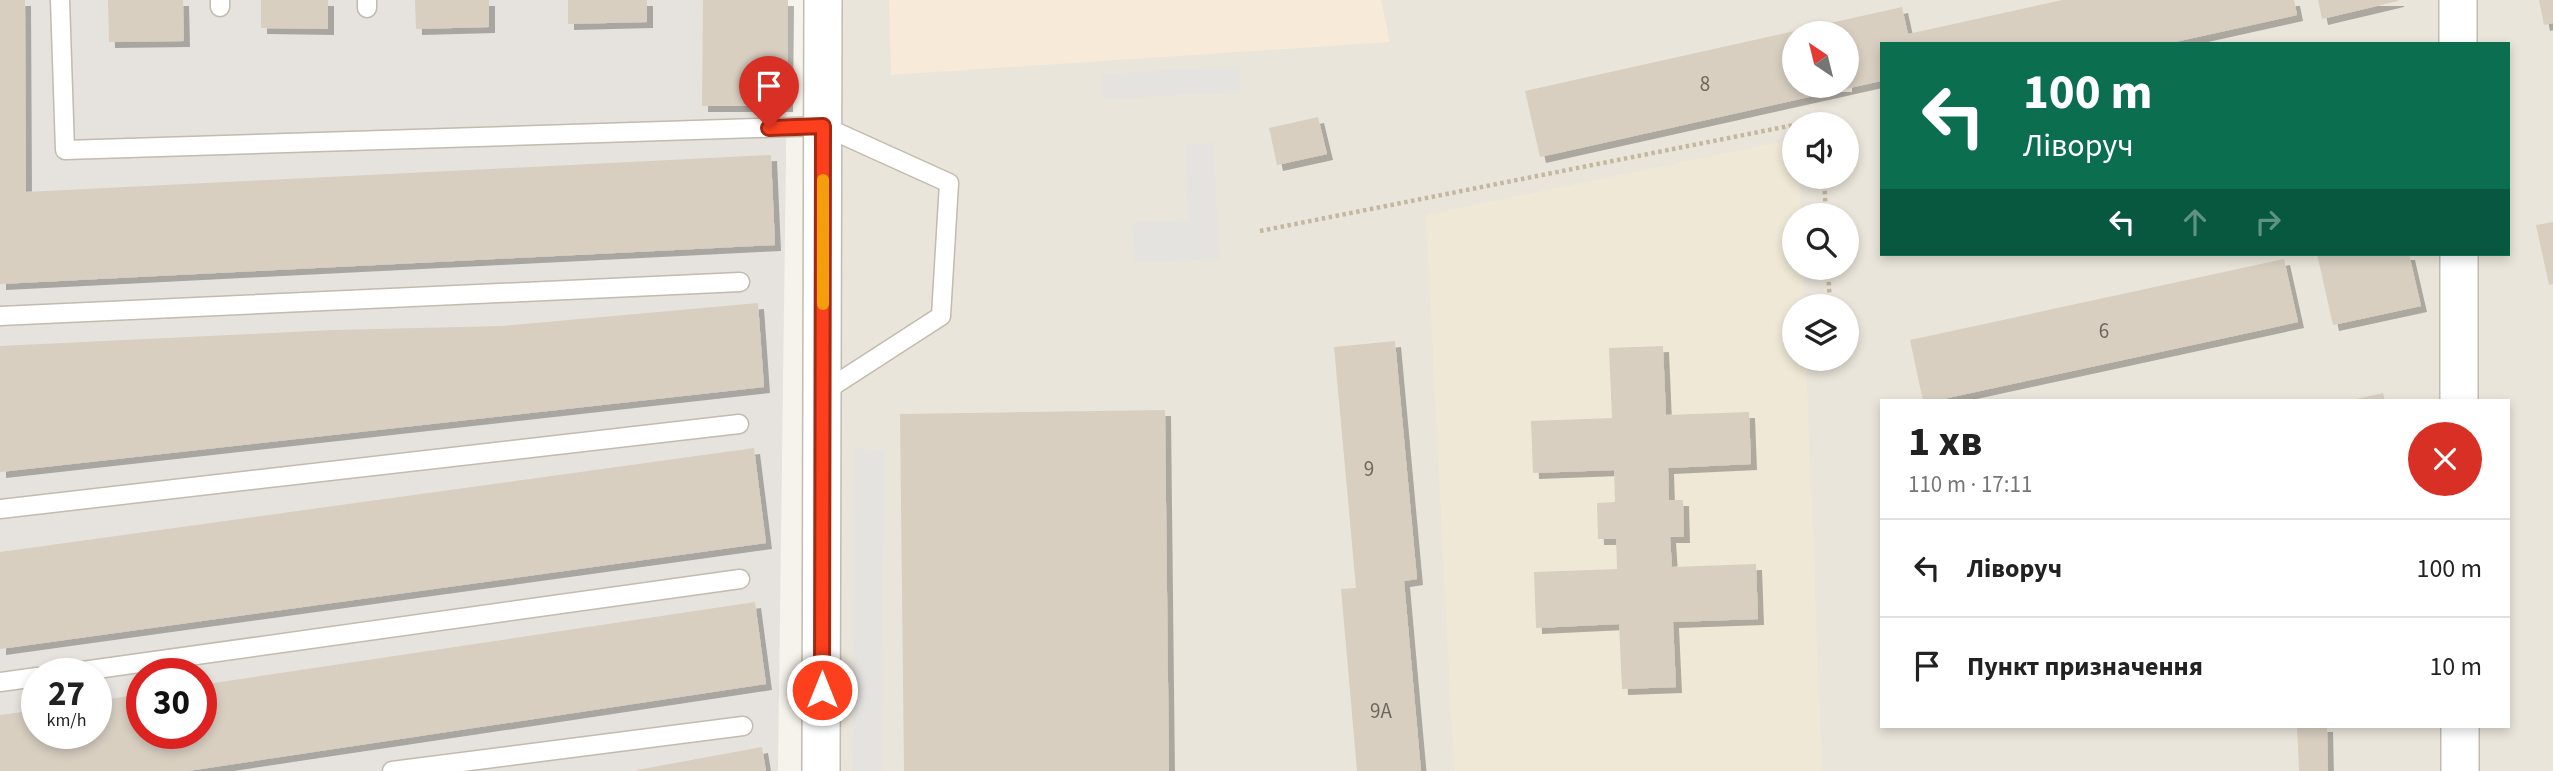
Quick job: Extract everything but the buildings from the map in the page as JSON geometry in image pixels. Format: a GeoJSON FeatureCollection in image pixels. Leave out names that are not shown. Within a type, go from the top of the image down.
{"type":"FeatureCollection","features":[{"type":"Feature","properties":{"kind":"street"},"geometry":{"type":"LineString","coordinates":[[821,771],[823,0]]}},
{"type":"Feature","properties":{"kind":"street"},"geometry":{"type":"LineString","coordinates":[[2458,0],[2458,42]]}},
{"type":"Feature","properties":{"kind":"street"},"geometry":{"type":"LineString","coordinates":[[2459,256],[2459,399]]}},
{"type":"Feature","properties":{"kind":"street"},"geometry":{"type":"LineString","coordinates":[[2460,728],[2460,771]]}},
{"type":"Feature","properties":{"kind":"lane"},"geometry":{"type":"LineString","coordinates":[[60,0],[65,150],[823,126],[948,183],[942,316],[822,393]]}},
{"type":"Feature","properties":{"kind":"lane"},"geometry":{"type":"LineString","coordinates":[[0,316],[740,282]]}},
{"type":"Feature","properties":{"kind":"lane"},"geometry":{"type":"LineString","coordinates":[[0,509],[739,424]]}},
{"type":"Feature","properties":{"kind":"lane"},"geometry":{"type":"LineString","coordinates":[[112,667],[740,579]]}},
{"type":"Feature","properties":{"kind":"lane"},"geometry":{"type":"LineString","coordinates":[[0,682],[21,679]]}},
{"type":"Feature","properties":{"kind":"lane"},"geometry":{"type":"LineString","coordinates":[[393,771],[743,726]]}},
{"type":"Feature","properties":{"kind":"path"},"geometry":{"type":"LineString","coordinates":[[1260,231],[1782,128]]}},
{"type":"Feature","properties":{"kind":"shaded area"},"geometry":{"type":"Polygon","coordinates":[[[0,0],[788,0],[778,771],[0,771],[0,0]]]}},
{"type":"Feature","properties":{"kind":"shaded area"},"geometry":{"type":"Polygon","coordinates":[[[821,0],[2553,0],[2553,771],[821,771],[821,0]]]}},
{"type":"Feature","properties":{"kind":"shaded area"},"geometry":{"type":"Polygon","coordinates":[[[889,0],[1381,0],[1390,42],[891,75],[889,0]]]}},
{"type":"Feature","properties":{"kind":"shaded area"},"geometry":{"type":"Polygon","coordinates":[[[1239,67],[1241,92],[1103,99],[1101,74],[1239,67]]]}},
{"type":"Feature","properties":{"kind":"shaded area"},"geometry":{"type":"Polygon","coordinates":[[[1782,141],[1782,189],[1800,189],[1800,203],[1782,203],[1782,280],[1803,280],[1804,294],[1782,294],[1782,371],[1806,371],[1822,771],[1454,771],[1426,215],[1782,141]]]}},
{"type":"Feature","properties":{"kind":"shaded area"},"geometry":{"type":"Polygon","coordinates":[[[1214,143],[1219,259],[1134,263],[1132,223],[1188,220],[1185,144],[1214,143]]]}},
{"type":"Feature","properties":{"kind":"shaded area"},"geometry":{"type":"Polygon","coordinates":[[[855,448],[884,450],[882,771],[852,771],[855,448]]]}},
{"type":"Feature","properties":{"kind":"slow traffic"},"geometry":{"type":"LineString","coordinates":[[823,180],[823,304]]}},
{"type":"Feature","properties":{"kind":"route"},"geometry":{"type":"LineString","coordinates":[[769,128],[823,126],[822,690]]}}]}
